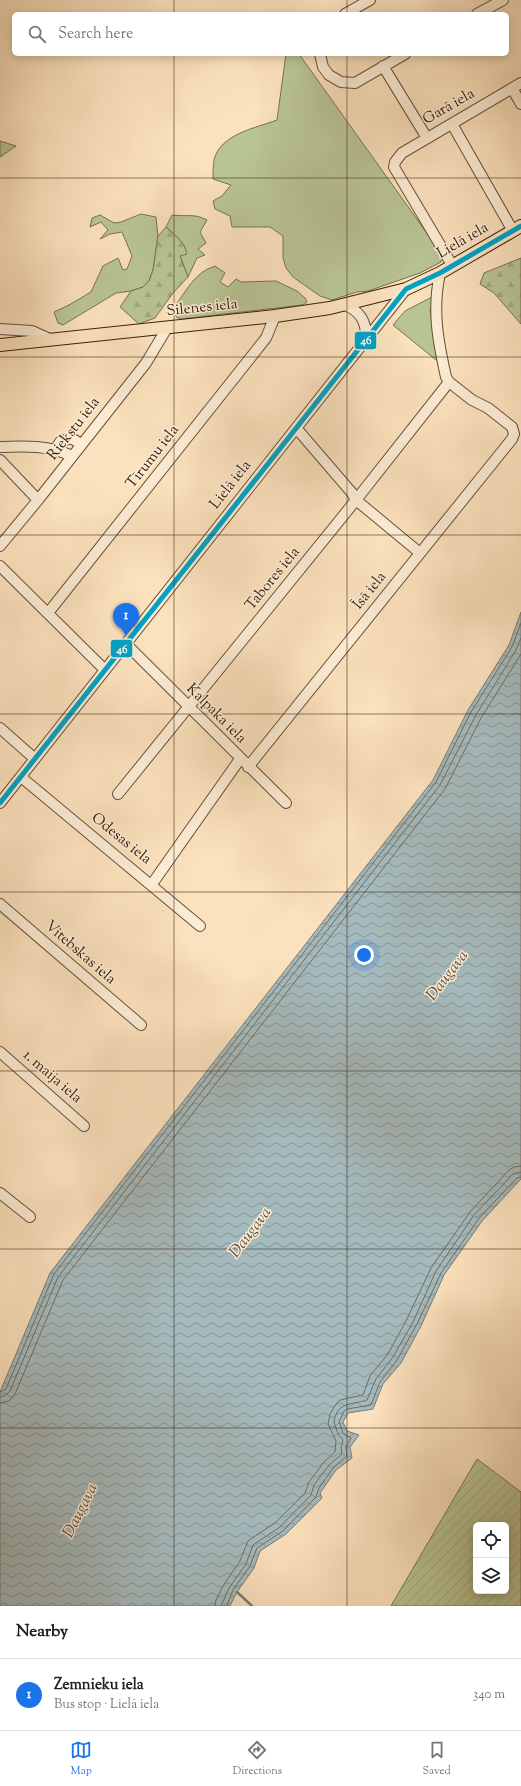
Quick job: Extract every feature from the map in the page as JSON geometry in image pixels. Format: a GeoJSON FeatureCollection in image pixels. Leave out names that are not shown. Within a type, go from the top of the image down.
{"type":"FeatureCollection","features":[{"type":"Feature","properties":{"kind":"main road","name":"Lielā iela"},"geometry":{"type":"LineString","coordinates":[[406,289],[440,273],[517,228]]}},
{"type":"Feature","properties":{"kind":"main road","name":"Silenes iela"},"geometry":{"type":"LineString","coordinates":[[0,345],[274,316],[343,304],[406,289]]}},
{"type":"Feature","properties":{"kind":"street"},"geometry":{"type":"LineString","coordinates":[[348,12],[370,0]]}},
{"type":"Feature","properties":{"kind":"street"},"geometry":{"type":"LineString","coordinates":[[480,12],[499,1]]}},
{"type":"Feature","properties":{"kind":"street"},"geometry":{"type":"LineString","coordinates":[[320,56],[323,67],[329,75],[341,82],[355,83],[401,56]]}},
{"type":"Feature","properties":{"kind":"street"},"geometry":{"type":"LineString","coordinates":[[383,66],[427,138]]}},
{"type":"Feature","properties":{"kind":"street","name":"Garā iela"},"geometry":{"type":"LineString","coordinates":[[452,265],[394,167],[395,162],[402,153],[521,82]]}},
{"type":"Feature","properties":{"kind":"street"},"geometry":{"type":"LineString","coordinates":[[512,88],[521,104]]}},
{"type":"Feature","properties":{"kind":"street"},"geometry":{"type":"LineString","coordinates":[[452,124],[517,228]]}},
{"type":"Feature","properties":{"kind":"street"},"geometry":{"type":"LineString","coordinates":[[440,273],[437,288],[437,334],[446,377],[449,382]]}},
{"type":"Feature","properties":{"kind":"street","name":"Lielā iela"},"geometry":{"type":"LineString","coordinates":[[0,803],[406,289]]}},
{"type":"Feature","properties":{"kind":"street"},"geometry":{"type":"LineString","coordinates":[[343,304],[352,308],[363,317],[367,329],[366,341]]}},
{"type":"Feature","properties":{"kind":"street","name":"Tīrumu iela"},"geometry":{"type":"LineString","coordinates":[[48,614],[266,338],[274,316]]}},
{"type":"Feature","properties":{"kind":"street","name":"Riekstu iela"},"geometry":{"type":"LineString","coordinates":[[0,546],[146,363],[167,328]]}},
{"type":"Feature","properties":{"kind":"street"},"geometry":{"type":"LineString","coordinates":[[0,329],[32,331],[53,340]]}},
{"type":"Feature","properties":{"kind":"street","name":"Īsā iela"},"geometry":{"type":"LineString","coordinates":[[248,767],[512,439],[514,434],[512,427],[488,408],[472,400],[449,382]]}},
{"type":"Feature","properties":{"kind":"street","name":"Tabores iela"},"geometry":{"type":"LineString","coordinates":[[118,794],[356,500],[449,382]]}},
{"type":"Feature","properties":{"kind":"street"},"geometry":{"type":"LineString","coordinates":[[296,429],[352,493],[356,500],[420,553]]}},
{"type":"Feature","properties":{"kind":"street"},"geometry":{"type":"LineString","coordinates":[[55,450],[60,442],[71,438],[81,444]]}},
{"type":"Feature","properties":{"kind":"street"},"geometry":{"type":"LineString","coordinates":[[0,447],[24,446],[55,450],[72,456]]}},
{"type":"Feature","properties":{"kind":"street"},"geometry":{"type":"LineString","coordinates":[[0,460],[38,500]]}},
{"type":"Feature","properties":{"kind":"street"},"geometry":{"type":"LineString","coordinates":[[0,566],[105,670]]}},
{"type":"Feature","properties":{"kind":"street","name":"Kalpaka iela"},"geometry":{"type":"LineString","coordinates":[[126,644],[286,804]]}},
{"type":"Feature","properties":{"kind":"street"},"geometry":{"type":"LineString","coordinates":[[0,728],[36,759]]}},
{"type":"Feature","properties":{"kind":"street"},"geometry":{"type":"LineString","coordinates":[[152,884],[240,759]]}},
{"type":"Feature","properties":{"kind":"street","name":"Odesas iela"},"geometry":{"type":"LineString","coordinates":[[21,777],[152,884],[200,926]]}},
{"type":"Feature","properties":{"kind":"street","name":"Vitebskas iela"},"geometry":{"type":"LineString","coordinates":[[0,904],[141,1025]]}},
{"type":"Feature","properties":{"kind":"street","name":"1. maija iela"},"geometry":{"type":"LineString","coordinates":[[0,1052],[84,1126]]}},
{"type":"Feature","properties":{"kind":"street"},"geometry":{"type":"LineString","coordinates":[[0,1193],[30,1217]]}},
{"type":"Feature","properties":{"kind":"green space"},"geometry":{"type":"Polygon","coordinates":[[[286,56],[300,56],[441,253],[441,262],[420,273],[368,291],[357,292],[332,300],[320,296],[293,277],[286,268],[283,258],[283,236],[270,227],[232,227],[230,216],[215,209],[213,201],[222,196],[231,185],[213,179],[214,160],[223,144],[231,138],[249,129],[277,120],[286,56]]]}},
{"type":"Feature","properties":{"kind":"green space"},"geometry":{"type":"Polygon","coordinates":[[[0,141],[16,146],[0,157],[0,141]]]}},
{"type":"Feature","properties":{"kind":"green space"},"geometry":{"type":"Polygon","coordinates":[[[141,214],[156,217],[158,236],[153,270],[149,281],[143,287],[131,291],[116,293],[63,325],[58,323],[54,312],[91,292],[103,266],[118,258],[123,270],[127,269],[132,256],[122,232],[110,234],[100,239],[108,230],[101,222],[90,227],[92,218],[100,215],[114,223],[121,222],[141,214]]]}},
{"type":"Feature","properties":{"kind":"green space"},"geometry":{"type":"Polygon","coordinates":[[[172,215],[194,216],[207,220],[200,232],[206,243],[198,249],[205,255],[197,258],[188,277],[180,256],[178,238],[166,227],[172,215]]]}},
{"type":"Feature","properties":{"kind":"green space"},"geometry":{"type":"Polygon","coordinates":[[[166,227],[184,245],[187,254],[180,256],[188,277],[173,293],[155,318],[139,324],[120,307],[131,291],[143,287],[149,281],[153,270],[158,236],[166,227]]]}},
{"type":"Feature","properties":{"kind":"green space"},"geometry":{"type":"Polygon","coordinates":[[[521,258],[521,324],[494,293],[480,284],[484,273],[521,258]]]}},
{"type":"Feature","properties":{"kind":"green space"},"geometry":{"type":"Polygon","coordinates":[[[215,266],[225,273],[220,282],[228,287],[236,279],[241,282],[276,281],[297,291],[305,298],[307,302],[303,305],[181,319],[176,317],[175,306],[188,288],[197,277],[215,266]]]}},
{"type":"Feature","properties":{"kind":"green space"},"geometry":{"type":"Polygon","coordinates":[[[434,296],[430,310],[441,364],[393,325],[405,311],[434,296]]]}},
{"type":"Feature","properties":{"kind":"green space"},"geometry":{"type":"Polygon","coordinates":[[[477,1459],[521,1492],[521,1606],[391,1606],[477,1459]]]}},
{"type":"Feature","properties":{"kind":"water","name":"Daugava"},"geometry":{"type":"Polygon","coordinates":[[[521,612],[521,1179],[482,1221],[444,1275],[421,1326],[401,1363],[383,1384],[373,1409],[348,1413],[343,1422],[347,1431],[359,1435],[350,1447],[352,1458],[336,1470],[320,1493],[322,1498],[286,1534],[260,1551],[254,1568],[237,1592],[230,1606],[0,1606],[0,1392],[50,1273],[433,780],[468,710],[509,645],[521,612]]]}},
{"type":"Feature","properties":{"kind":"waterway"},"geometry":{"type":"LineString","coordinates":[[237,1592],[252,1606]]}},
{"type":"Feature","properties":{"kind":"transit line","name":"46"},"geometry":{"type":"LineString","coordinates":[[0,803],[406,289],[440,273],[521,226]]}},
{"type":"Feature","properties":{"kind":"place","name":"Zemnieku iela"},"geometry":{"type":"Point","coordinates":[126,636]}}]}
